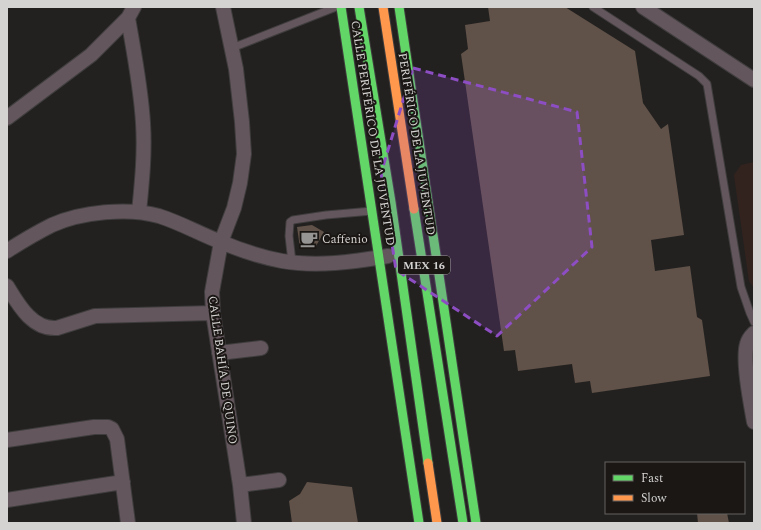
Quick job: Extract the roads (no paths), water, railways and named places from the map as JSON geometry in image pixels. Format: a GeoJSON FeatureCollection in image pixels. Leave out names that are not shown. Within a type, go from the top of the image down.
{"type":"FeatureCollection","features":[{"type":"Feature","properties":{"kind":"main road","name":"CALLE PERIFÉRICO DE LA JUVENTUD"},"geometry":{"type":"LineString","coordinates":[[341,7],[419,523]]}},
{"type":"Feature","properties":{"kind":"main road","name":"MEX 16"},"geometry":{"type":"LineString","coordinates":[[359,7],[391,202],[437,523]]}},
{"type":"Feature","properties":{"kind":"main road","name":"PERIFÉRICO DE LA JUVENTUD"},"geometry":{"type":"LineString","coordinates":[[383,7],[463,523]]}},
{"type":"Feature","properties":{"kind":"main road"},"geometry":{"type":"LineString","coordinates":[[399,7],[476,523]]}},
{"type":"Feature","properties":{"kind":"street","name":"CALLE BAHÍA DE QUINO"},"geometry":{"type":"LineString","coordinates":[[223,7],[236,69],[244,154],[240,183],[234,208],[221,242],[212,292],[213,313],[240,485],[244,523]]}},
{"type":"Feature","properties":{"kind":"street"},"geometry":{"type":"LineString","coordinates":[[643,7],[754,80]]}},
{"type":"Feature","properties":{"kind":"street"},"geometry":{"type":"LineString","coordinates":[[7,118],[91,55],[131,12]]}},
{"type":"Feature","properties":{"kind":"street"},"geometry":{"type":"LineString","coordinates":[[131,12],[143,123],[143,154],[139,212]]}},
{"type":"Feature","properties":{"kind":"street"},"geometry":{"type":"LineString","coordinates":[[7,251],[26,238],[53,225],[78,217],[106,213],[139,212],[160,217],[257,255],[302,264],[358,261],[398,255]]}},
{"type":"Feature","properties":{"kind":"street"},"geometry":{"type":"LineString","coordinates":[[7,286],[32,320],[38,325],[50,328],[57,328],[95,316],[213,313]]}},
{"type":"Feature","properties":{"kind":"street"},"geometry":{"type":"LineString","coordinates":[[754,333],[747,343],[746,352],[754,422]]}},
{"type":"Feature","properties":{"kind":"street"},"geometry":{"type":"LineString","coordinates":[[219,353],[261,348]]}},
{"type":"Feature","properties":{"kind":"street"},"geometry":{"type":"LineString","coordinates":[[7,440],[94,427],[112,428],[117,439],[128,523]]}},
{"type":"Feature","properties":{"kind":"street"},"geometry":{"type":"LineString","coordinates":[[240,485],[279,480]]}},
{"type":"Feature","properties":{"kind":"street"},"geometry":{"type":"LineString","coordinates":[[7,500],[123,482]]}},
{"type":"Feature","properties":{"kind":"lane"},"geometry":{"type":"LineString","coordinates":[[232,48],[336,7]]}},
{"type":"Feature","properties":{"kind":"lane"},"geometry":{"type":"LineString","coordinates":[[593,7],[699,76],[707,84],[741,286],[754,322]]}},
{"type":"Feature","properties":{"kind":"lane"},"geometry":{"type":"LineString","coordinates":[[292,262],[289,236],[290,222],[293,220],[326,215],[372,211]]}},
{"type":"Feature","properties":{"kind":"place","name":"Caffenio"},"geometry":{"type":"Point","coordinates":[309,239]}}]}
